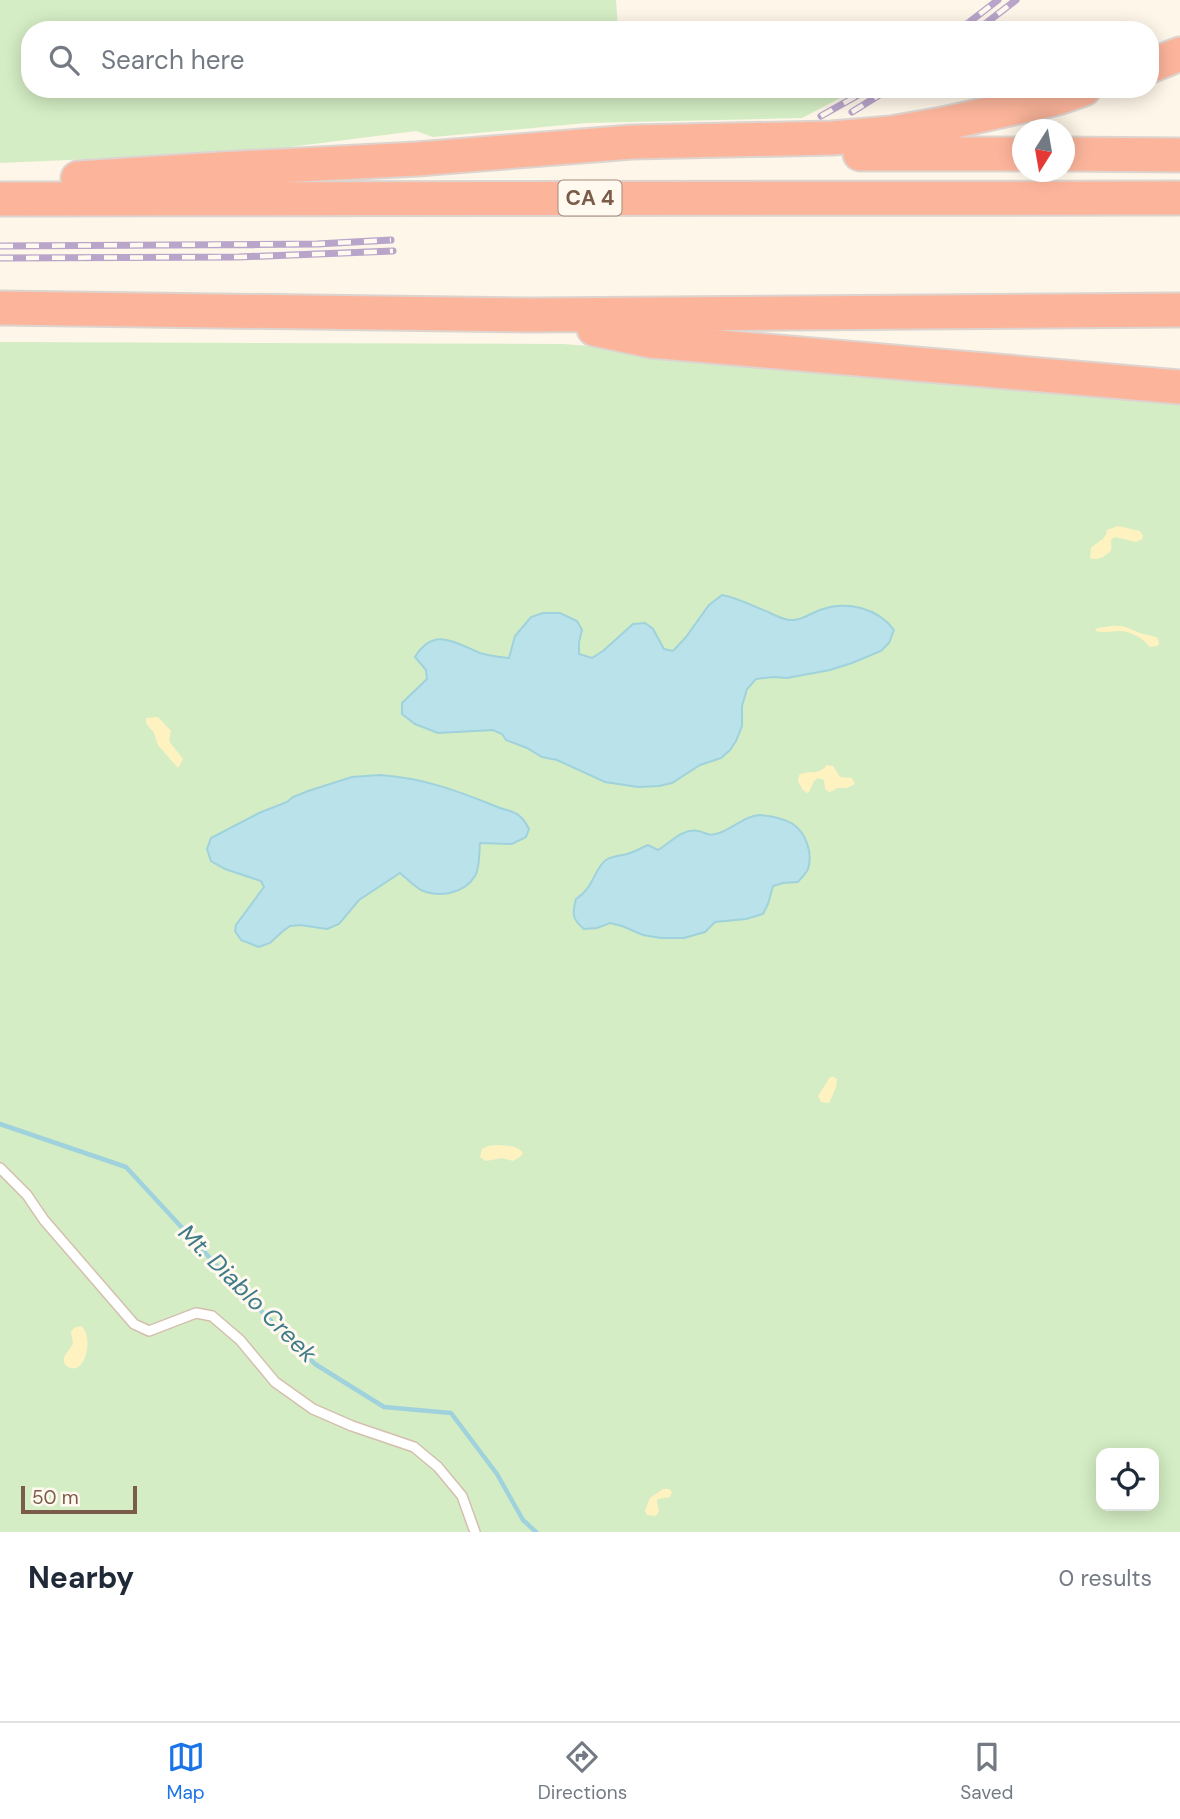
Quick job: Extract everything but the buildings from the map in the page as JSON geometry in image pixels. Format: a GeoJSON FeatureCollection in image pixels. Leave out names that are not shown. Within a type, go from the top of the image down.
{"type":"FeatureCollection","features":[{"type":"Feature","properties":{"kind":"highway"},"geometry":{"type":"LineString","coordinates":[[1159,62],[1180,54]]}},
{"type":"Feature","properties":{"kind":"highway"},"geometry":{"type":"LineString","coordinates":[[0,184],[646,142],[821,139],[943,124],[1051,98]]}},
{"type":"Feature","properties":{"kind":"highway"},"geometry":{"type":"LineString","coordinates":[[560,147],[624,145],[773,153],[1012,154]]}},
{"type":"Feature","properties":{"kind":"highway"},"geometry":{"type":"LineString","coordinates":[[1075,154],[1180,155]]}},
{"type":"Feature","properties":{"kind":"highway","name":"CA 4"},"geometry":{"type":"LineString","coordinates":[[0,199],[1180,198]]}},
{"type":"Feature","properties":{"kind":"highway"},"geometry":{"type":"LineString","coordinates":[[0,308],[530,315],[1180,310]]}},
{"type":"Feature","properties":{"kind":"highway"},"geometry":{"type":"LineString","coordinates":[[530,315],[651,341],[1180,387]]}},
{"type":"Feature","properties":{"kind":"lane"},"geometry":{"type":"LineString","coordinates":[[0,1168],[27,1195],[44,1220],[134,1324],[149,1331],[196,1313],[212,1316],[240,1340],[275,1382],[313,1409],[352,1426],[415,1447],[438,1467],[462,1496],[475,1532]]}},
{"type":"Feature","properties":{"kind":"green space"},"geometry":{"type":"Polygon","coordinates":[[[0,0],[616,0],[617,21],[21,21],[21,98],[840,98],[802,118],[586,123],[433,137],[416,131],[251,152],[0,163],[0,0]]]}},
{"type":"Feature","properties":{"kind":"green space"},"geometry":{"type":"Polygon","coordinates":[[[0,342],[563,344],[1180,399],[1180,1532],[0,1532],[0,342]]]}},
{"type":"Feature","properties":{"kind":"sand"},"geometry":{"type":"Polygon","coordinates":[[[1118,526],[1140,531],[1142,539],[1136,542],[1115,537],[1111,540],[1111,550],[1107,555],[1098,559],[1090,558],[1091,548],[1103,539],[1107,530],[1118,526]]]}},
{"type":"Feature","properties":{"kind":"sand"},"geometry":{"type":"Polygon","coordinates":[[[1112,626],[1156,637],[1159,644],[1150,647],[1137,636],[1124,631],[1095,630],[1112,626]]]}},
{"type":"Feature","properties":{"kind":"sand"},"geometry":{"type":"Polygon","coordinates":[[[158,717],[171,731],[169,741],[183,759],[178,768],[158,745],[154,733],[146,723],[146,718],[158,717]]]}},
{"type":"Feature","properties":{"kind":"sand"},"geometry":{"type":"Polygon","coordinates":[[[827,765],[833,766],[840,777],[852,778],[855,784],[829,792],[825,789],[824,780],[818,778],[809,792],[803,790],[798,781],[799,775],[820,771],[827,765]]]}},
{"type":"Feature","properties":{"kind":"sand"},"geometry":{"type":"Polygon","coordinates":[[[830,1077],[837,1079],[836,1087],[829,1103],[821,1102],[818,1096],[830,1077]]]}},
{"type":"Feature","properties":{"kind":"sand"},"geometry":{"type":"Polygon","coordinates":[[[498,1145],[515,1147],[523,1153],[513,1161],[502,1158],[486,1161],[480,1157],[482,1149],[498,1145]]]}},
{"type":"Feature","properties":{"kind":"sand"},"geometry":{"type":"Polygon","coordinates":[[[81,1326],[87,1340],[85,1358],[78,1367],[70,1368],[64,1363],[64,1358],[73,1344],[71,1332],[81,1326]]]}},
{"type":"Feature","properties":{"kind":"sand"},"geometry":{"type":"Polygon","coordinates":[[[663,1489],[672,1492],[670,1497],[658,1499],[659,1511],[656,1516],[647,1515],[645,1511],[650,1498],[663,1489]]]}},
{"type":"Feature","properties":{"kind":"water"},"geometry":{"type":"Polygon","coordinates":[[[722,595],[789,620],[830,607],[861,608],[879,616],[894,630],[889,643],[881,651],[852,663],[787,678],[756,679],[747,689],[742,706],[742,726],[730,750],[721,758],[700,765],[672,783],[659,786],[638,787],[605,782],[557,760],[542,757],[506,740],[502,734],[493,730],[438,733],[415,724],[402,714],[402,703],[427,679],[426,670],[415,657],[422,648],[437,639],[453,642],[483,654],[509,658],[515,636],[531,617],[543,613],[560,613],[577,621],[582,630],[579,654],[592,658],[633,624],[645,623],[653,629],[664,649],[673,651],[709,605],[722,595]]]}},
{"type":"Feature","properties":{"kind":"water"},"geometry":{"type":"Polygon","coordinates":[[[380,775],[439,786],[513,812],[522,818],[528,827],[526,837],[512,844],[480,843],[477,873],[464,887],[451,893],[428,892],[418,888],[400,873],[359,900],[339,924],[327,929],[290,926],[270,943],[259,947],[241,940],[235,931],[236,925],[264,887],[261,881],[225,869],[211,861],[207,849],[211,838],[308,791],[352,777],[380,775]]]}},
{"type":"Feature","properties":{"kind":"water"},"geometry":{"type":"Polygon","coordinates":[[[760,815],[785,820],[798,828],[805,838],[810,856],[808,869],[798,882],[773,886],[763,914],[746,919],[715,922],[705,932],[684,938],[643,935],[610,923],[584,929],[575,919],[576,899],[587,889],[602,863],[608,859],[648,845],[658,850],[687,832],[715,834],[760,815]]]}},
{"type":"Feature","properties":{"kind":"waterway","name":"Mt. Diablo Creek"},"geometry":{"type":"LineString","coordinates":[[0,1124],[126,1167],[234,1284],[315,1364],[384,1407],[451,1413],[497,1474],[523,1520],[536,1532]]}},
{"type":"Feature","properties":{"kind":"railway"},"geometry":{"type":"LineString","coordinates":[[971,21],[998,0]]}},
{"type":"Feature","properties":{"kind":"railway"},"geometry":{"type":"LineString","coordinates":[[989,21],[1016,0]]}},
{"type":"Feature","properties":{"kind":"railway"},"geometry":{"type":"LineString","coordinates":[[821,116],[853,98]]}},
{"type":"Feature","properties":{"kind":"railway"},"geometry":{"type":"LineString","coordinates":[[852,112],[875,98]]}},
{"type":"Feature","properties":{"kind":"railway"},"geometry":{"type":"LineString","coordinates":[[0,246],[317,244],[391,240]]}},
{"type":"Feature","properties":{"kind":"railway"},"geometry":{"type":"LineString","coordinates":[[0,258],[239,257],[393,251]]}}]}
